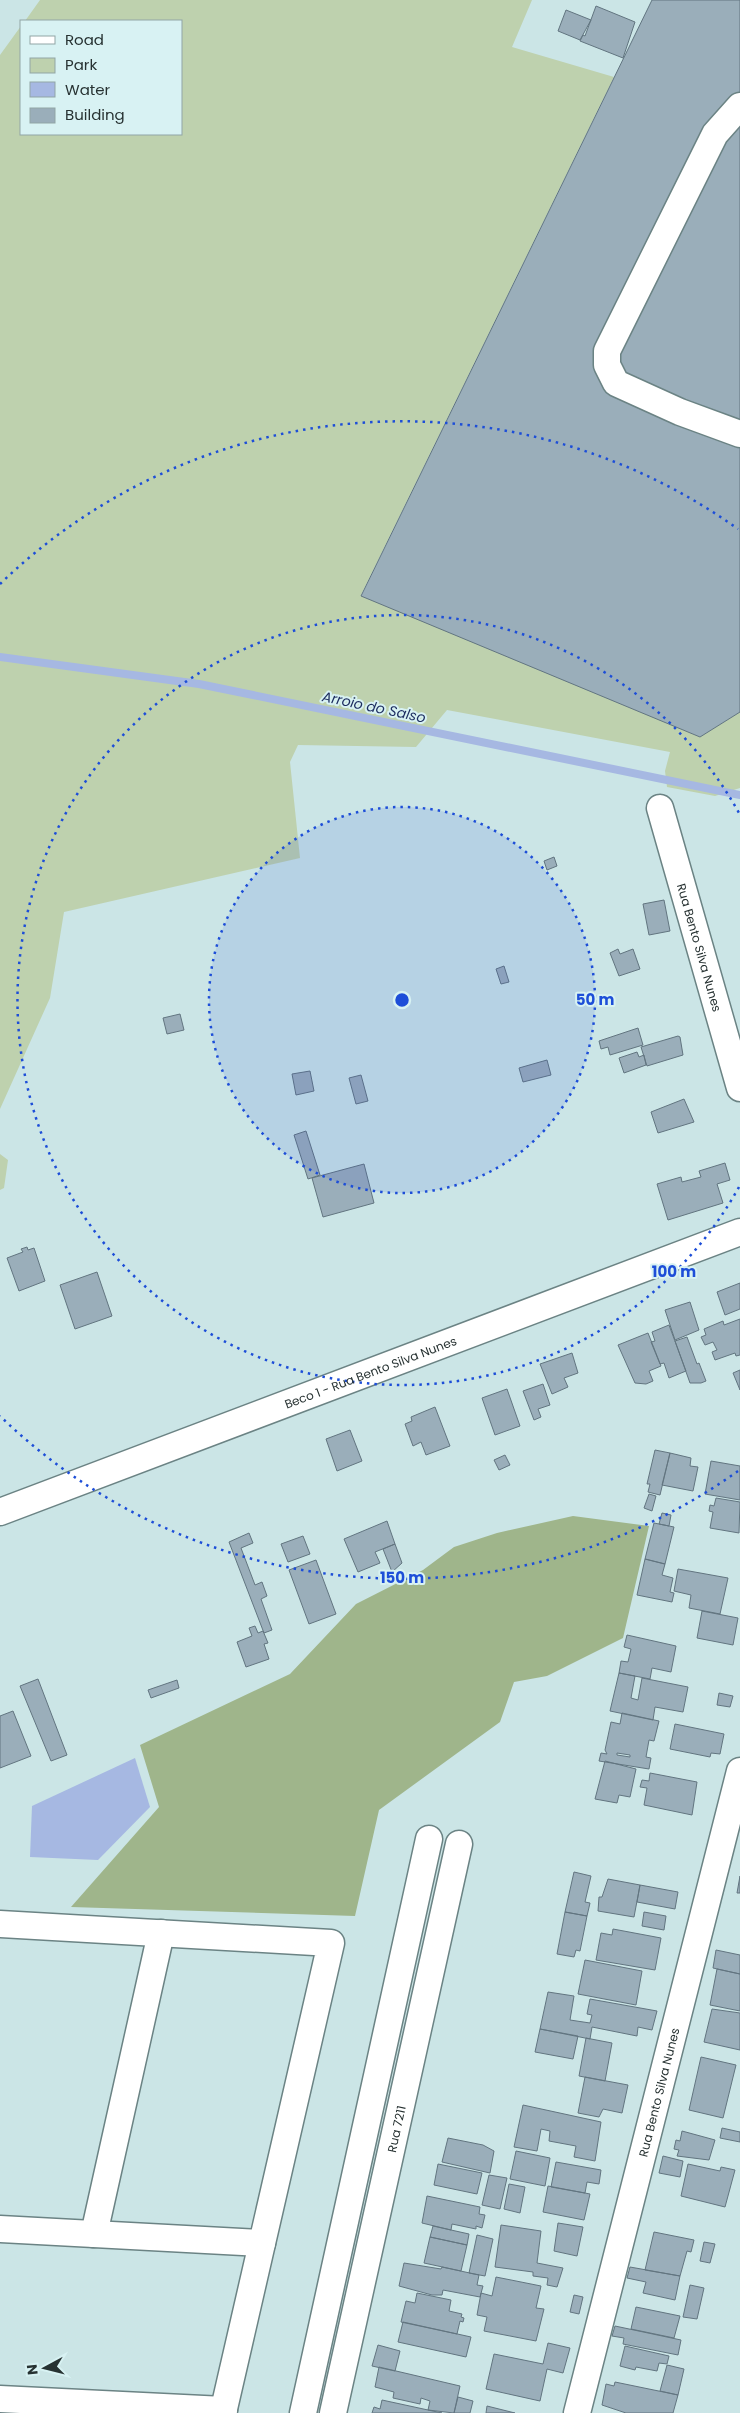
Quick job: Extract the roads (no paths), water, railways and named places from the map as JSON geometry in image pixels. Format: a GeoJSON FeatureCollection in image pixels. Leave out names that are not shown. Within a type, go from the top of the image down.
{"type":"FeatureCollection","features":[{"type":"Feature","properties":{"kind":"street"},"geometry":{"type":"LineString","coordinates":[[740,106],[716,134],[606,351],[607,365],[616,383],[680,412],[740,434]]}},
{"type":"Feature","properties":{"kind":"street","name":"Rua Bento Silva Nunes"},"geometry":{"type":"LineString","coordinates":[[660,808],[740,1088]]}},
{"type":"Feature","properties":{"kind":"street","name":"Beco 1 - Rua Bento Silva Nunes"},"geometry":{"type":"LineString","coordinates":[[0,1512],[740,1232]]}},
{"type":"Feature","properties":{"kind":"street","name":"Rua Bento Silva Nunes"},"geometry":{"type":"LineString","coordinates":[[577,2413],[740,1771]]}},
{"type":"Feature","properties":{"kind":"street"},"geometry":{"type":"LineString","coordinates":[[303,2413],[429,1839]]}},
{"type":"Feature","properties":{"kind":"street","name":"Rua 7211"},"geometry":{"type":"LineString","coordinates":[[333,2413],[459,1844]]}},
{"type":"Feature","properties":{"kind":"street"},"geometry":{"type":"LineString","coordinates":[[0,1924],[331,1943],[223,2411],[0,2399]]}},
{"type":"Feature","properties":{"kind":"street"},"geometry":{"type":"LineString","coordinates":[[94,2234],[161,1933]]}},
{"type":"Feature","properties":{"kind":"street"},"geometry":{"type":"LineString","coordinates":[[0,2229],[262,2243]]}},
{"type":"Feature","properties":{"kind":"water"},"geometry":{"type":"Polygon","coordinates":[[[135,1758],[150,1807],[98,1860],[30,1857],[32,1806],[135,1758]]]}},
{"type":"Feature","properties":{"kind":"waterway","name":"Arroio do Salso"},"geometry":{"type":"LineString","coordinates":[[0,657],[199,684],[740,795]]}}]}
